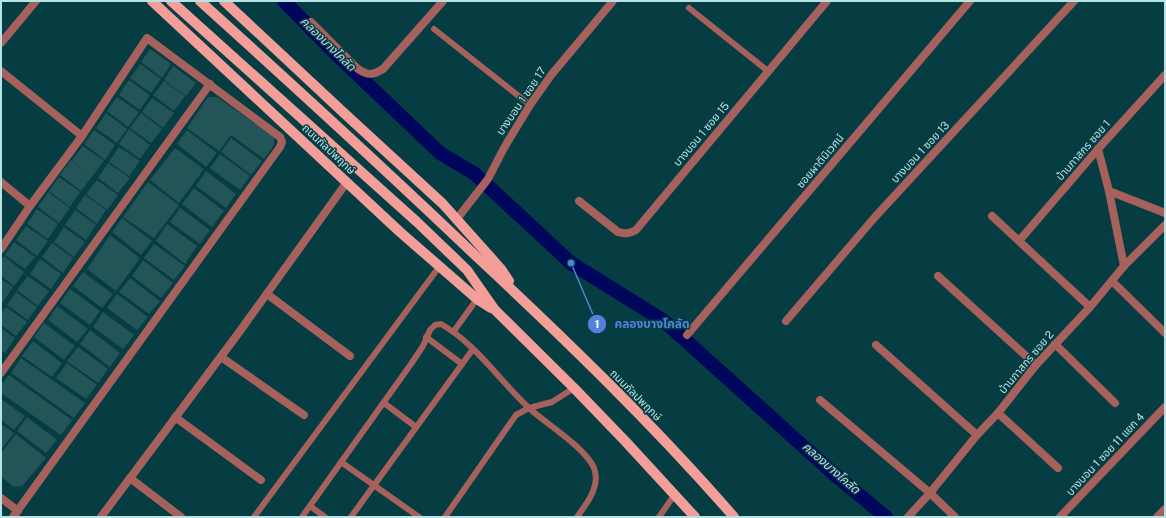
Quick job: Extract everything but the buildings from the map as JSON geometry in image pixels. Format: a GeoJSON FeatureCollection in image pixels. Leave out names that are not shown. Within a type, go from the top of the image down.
{"type":"FeatureCollection","features":[{"type":"Feature","properties":{"kind":"main road","name":"ถนนกัลปพฤกษ์"},"geometry":{"type":"LineString","coordinates":[[152,1],[439,267],[477,299],[495,310]]}},
{"type":"Feature","properties":{"kind":"main road","name":"ถนนกัลปพฤกษ์"},"geometry":{"type":"LineString","coordinates":[[171,1],[417,222],[467,270],[495,310],[574,388],[695,517]]}},
{"type":"Feature","properties":{"kind":"main road","name":"ถนนกัลปพฤกษ์"},"geometry":{"type":"LineString","coordinates":[[200,1],[517,295],[663,440],[734,517]]}},
{"type":"Feature","properties":{"kind":"main road","name":"ถนนกัลปพฤกษ์"},"geometry":{"type":"LineString","coordinates":[[224,1],[442,204],[501,269],[517,295]]}},
{"type":"Feature","properties":{"kind":"street"},"geometry":{"type":"LineString","coordinates":[[1,43],[36,1]]}},
{"type":"Feature","properties":{"kind":"street"},"geometry":{"type":"LineString","coordinates":[[311,22],[358,69],[371,75],[376,74],[383,69],[443,1]]}},
{"type":"Feature","properties":{"kind":"street","name":"บางบอน 1 ซอย 17"},"geometry":{"type":"LineString","coordinates":[[456,220],[488,179],[504,148],[530,105],[552,74],[613,1]]}},
{"type":"Feature","properties":{"kind":"street","name":"บางบอน 1 ซอย 15"},"geometry":{"type":"LineString","coordinates":[[580,201],[618,232],[630,234],[636,230],[827,1]]}},
{"type":"Feature","properties":{"kind":"street","name":"ซอยผาตินิเวศน์"},"geometry":{"type":"LineString","coordinates":[[687,335],[970,1]]}},
{"type":"Feature","properties":{"kind":"street","name":"บางบอน 1 ซอย 13"},"geometry":{"type":"LineString","coordinates":[[786,322],[875,217],[1074,1]]}},
{"type":"Feature","properties":{"kind":"street"},"geometry":{"type":"LineString","coordinates":[[1,249],[30,206],[82,136],[147,38],[276,133],[282,142],[280,148],[16,514],[1,498]]}},
{"type":"Feature","properties":{"kind":"street"},"geometry":{"type":"LineString","coordinates":[[1,71],[82,136]]}},
{"type":"Feature","properties":{"kind":"street","name":"บ้านภาสกร ซอย 1"},"geometry":{"type":"LineString","coordinates":[[1019,240],[1165,75]]}},
{"type":"Feature","properties":{"kind":"street"},"geometry":{"type":"LineString","coordinates":[[1,373],[210,84]]}},
{"type":"Feature","properties":{"kind":"street"},"geometry":{"type":"LineString","coordinates":[[1098,149],[1109,191],[1124,266]]}},
{"type":"Feature","properties":{"kind":"street"},"geometry":{"type":"LineString","coordinates":[[1,182],[30,206]]}},
{"type":"Feature","properties":{"kind":"street"},"geometry":{"type":"LineString","coordinates":[[101,517],[221,357],[347,182]]}},
{"type":"Feature","properties":{"kind":"street"},"geometry":{"type":"LineString","coordinates":[[1109,191],[1165,213]]}},
{"type":"Feature","properties":{"kind":"street"},"geometry":{"type":"LineString","coordinates":[[992,216],[1090,307]]}},
{"type":"Feature","properties":{"kind":"street","name":"บ้านภาสกร ซอย 2"},"geometry":{"type":"LineString","coordinates":[[908,517],[930,493],[977,435],[998,413],[1036,365],[1090,307],[1124,266],[1165,225]]}},
{"type":"Feature","properties":{"kind":"street"},"geometry":{"type":"LineString","coordinates":[[938,276],[1036,365]]}},
{"type":"Feature","properties":{"kind":"street"},"geometry":{"type":"LineString","coordinates":[[1112,281],[1165,333]]}},
{"type":"Feature","properties":{"kind":"street"},"geometry":{"type":"LineString","coordinates":[[267,294],[350,356]]}},
{"type":"Feature","properties":{"kind":"street"},"geometry":{"type":"LineString","coordinates":[[1055,344],[1115,403]]}},
{"type":"Feature","properties":{"kind":"street"},"geometry":{"type":"LineString","coordinates":[[876,345],[977,435]]}},
{"type":"Feature","properties":{"kind":"street"},"geometry":{"type":"LineString","coordinates":[[221,357],[304,415]]}},
{"type":"Feature","properties":{"kind":"street"},"geometry":{"type":"LineString","coordinates":[[820,400],[930,493],[955,517]]}},
{"type":"Feature","properties":{"kind":"street","name":"บางบอน 1 ซอย 11 แยก 4"},"geometry":{"type":"LineString","coordinates":[[1060,517],[1165,407]]}},
{"type":"Feature","properties":{"kind":"street"},"geometry":{"type":"LineString","coordinates":[[998,413],[1058,468]]}},
{"type":"Feature","properties":{"kind":"street"},"geometry":{"type":"LineString","coordinates":[[175,417],[261,480]]}},
{"type":"Feature","properties":{"kind":"street"},"geometry":{"type":"LineString","coordinates":[[130,478],[181,517]]}},
{"type":"Feature","properties":{"kind":"street"},"geometry":{"type":"LineString","coordinates":[[1158,517],[1165,509]]}},
{"type":"Feature","properties":{"kind":"lane"},"geometry":{"type":"LineString","coordinates":[[689,8],[768,71]]}},
{"type":"Feature","properties":{"kind":"lane"},"geometry":{"type":"LineString","coordinates":[[434,29],[530,105]]}},
{"type":"Feature","properties":{"kind":"lane"},"geometry":{"type":"LineString","coordinates":[[254,517],[439,267]]}},
{"type":"Feature","properties":{"kind":"lane"},"geometry":{"type":"LineString","coordinates":[[454,331],[477,299]]}},
{"type":"Feature","properties":{"kind":"lane"},"geometry":{"type":"LineString","coordinates":[[302,517],[384,403],[423,346],[430,330],[435,325],[441,324],[454,331],[529,408],[581,451],[594,468],[596,482],[589,500],[577,517]]}},
{"type":"Feature","properties":{"kind":"lane"},"geometry":{"type":"LineString","coordinates":[[426,338],[462,364]]}},
{"type":"Feature","properties":{"kind":"lane"},"geometry":{"type":"LineString","coordinates":[[351,517],[473,349]]}},
{"type":"Feature","properties":{"kind":"lane"},"geometry":{"type":"LineString","coordinates":[[445,517],[508,425],[516,416],[529,408],[552,402],[574,388]]}},
{"type":"Feature","properties":{"kind":"lane"},"geometry":{"type":"LineString","coordinates":[[384,403],[416,427]]}},
{"type":"Feature","properties":{"kind":"lane"},"geometry":{"type":"LineString","coordinates":[[341,462],[375,484],[419,517]]}},
{"type":"Feature","properties":{"kind":"lane"},"geometry":{"type":"LineString","coordinates":[[659,517],[675,494]]}},
{"type":"Feature","properties":{"kind":"lane"},"geometry":{"type":"LineString","coordinates":[[310,506],[325,517]]}},
{"type":"Feature","properties":{"kind":"waterway","name":"คลองบางโคลัด"},"geometry":{"type":"LineString","coordinates":[[284,1],[338,56],[440,153],[475,174],[571,263],[664,321],[834,474],[886,517]]}},
{"type":"Feature","properties":{"kind":"place","name":"คลองบางโคลัด"},"geometry":{"type":"Point","coordinates":[571,263]}}]}
